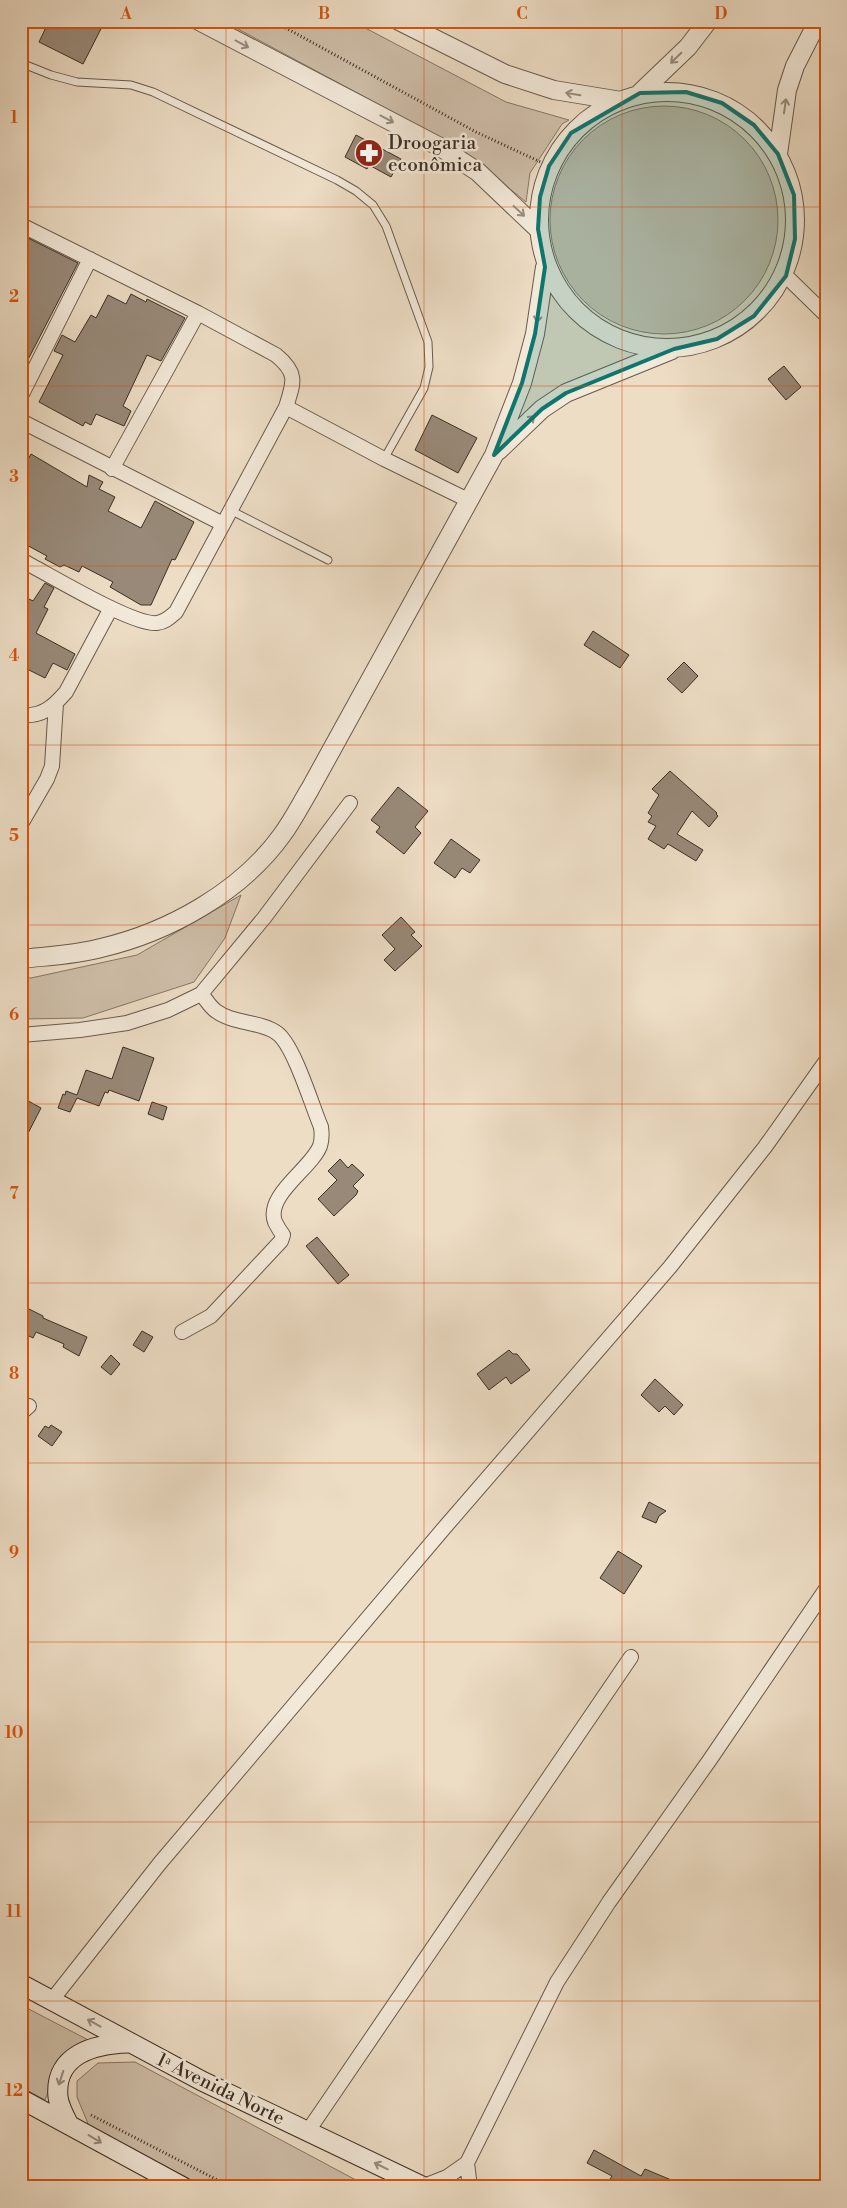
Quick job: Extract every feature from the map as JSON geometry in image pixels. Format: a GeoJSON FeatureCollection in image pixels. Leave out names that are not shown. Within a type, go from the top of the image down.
{"type":"FeatureCollection","features":[{"type":"Feature","properties":{"kind":"main road","name":"1ᵃ Avenida Norte"},"geometry":{"type":"LineString","coordinates":[[21,1984],[202,2081],[424,2187]]}},
{"type":"Feature","properties":{"kind":"main road"},"geometry":{"type":"LineString","coordinates":[[68,2122],[58,2098],[61,2074],[66,2066],[84,2050],[96,2046],[129,2043]]}},
{"type":"Feature","properties":{"kind":"main road"},"geometry":{"type":"LineString","coordinates":[[21,2099],[68,2122],[130,2160],[183,2187]]}},
{"type":"Feature","properties":{"kind":"street"},"geometry":{"type":"LineString","coordinates":[[199,21],[440,147],[478,172],[538,229]]}},
{"type":"Feature","properties":{"kind":"street"},"geometry":{"type":"LineString","coordinates":[[399,21],[504,74],[554,90],[621,102]]}},
{"type":"Feature","properties":{"kind":"street"},"geometry":{"type":"LineString","coordinates":[[21,959],[100,949],[156,930],[206,905],[241,879],[282,835],[310,789],[494,454],[522,383],[535,334],[545,267],[538,229],[540,197],[549,166],[571,133],[621,102],[640,93],[688,47],[708,21]]}},
{"type":"Feature","properties":{"kind":"street"},"geometry":{"type":"LineString","coordinates":[[778,154],[787,90],[795,66],[818,21]]}},
{"type":"Feature","properties":{"kind":"street"},"geometry":{"type":"LineString","coordinates":[[494,454],[542,409],[566,393],[674,349],[717,339],[754,316],[786,276],[795,240],[794,195],[778,154],[754,125],[722,103],[686,92],[640,93]]}},
{"type":"Feature","properties":{"kind":"street"},"geometry":{"type":"LineString","coordinates":[[21,225],[198,313],[276,355],[287,364],[292,372],[294,383],[286,407],[176,612],[166,621],[156,623],[143,621],[110,608],[21,560]]}},
{"type":"Feature","properties":{"kind":"street"},"geometry":{"type":"LineString","coordinates":[[21,396],[90,259]]}},
{"type":"Feature","properties":{"kind":"street"},"geometry":{"type":"LineString","coordinates":[[545,267],[591,324],[631,344],[674,349]]}},
{"type":"Feature","properties":{"kind":"street"},"geometry":{"type":"LineString","coordinates":[[786,276],[826,314]]}},
{"type":"Feature","properties":{"kind":"street"},"geometry":{"type":"LineString","coordinates":[[112,469],[198,313]]}},
{"type":"Feature","properties":{"kind":"street"},"geometry":{"type":"LineString","coordinates":[[286,407],[384,459],[468,500]]}},
{"type":"Feature","properties":{"kind":"street"},"geometry":{"type":"LineString","coordinates":[[21,421],[223,524]]}},
{"type":"Feature","properties":{"kind":"street"},"geometry":{"type":"LineString","coordinates":[[21,715],[34,716],[44,713],[66,692],[110,608]]}},
{"type":"Feature","properties":{"kind":"street"},"geometry":{"type":"LineString","coordinates":[[21,824],[47,779],[52,766],[56,703]]}},
{"type":"Feature","properties":{"kind":"street"},"geometry":{"type":"LineString","coordinates":[[21,1034],[80,1030],[127,1023],[168,1010],[201,994],[264,918],[350,803]]}},
{"type":"Feature","properties":{"kind":"street"},"geometry":{"type":"LineString","coordinates":[[182,1332],[210,1316],[281,1241],[283,1235],[274,1221],[276,1201],[316,1152],[322,1137],[321,1127],[291,1053],[284,1041],[278,1034],[268,1028],[227,1017],[216,1011],[201,994]]}},
{"type":"Feature","properties":{"kind":"street"},"geometry":{"type":"LineString","coordinates":[[52,2000],[160,1862],[451,1519],[670,1267],[765,1147],[826,1061]]}},
{"type":"Feature","properties":{"kind":"street"},"geometry":{"type":"LineString","coordinates":[[424,2187],[447,2177],[467,2163],[558,1982],[609,1902],[709,1761],[826,1589]]}},
{"type":"Feature","properties":{"kind":"street"},"geometry":{"type":"LineString","coordinates":[[308,2130],[631,1657]]}},
{"type":"Feature","properties":{"kind":"street"},"geometry":{"type":"LineString","coordinates":[[467,2163],[470,2187]]}},
{"type":"Feature","properties":{"kind":"lane"},"geometry":{"type":"LineString","coordinates":[[21,63],[50,75],[77,82],[131,85],[153,92],[337,180],[356,190],[373,205],[390,235],[428,342],[429,359],[429,368],[424,388],[384,459]]}},
{"type":"Feature","properties":{"kind":"lane"},"geometry":{"type":"LineString","coordinates":[[230,510],[328,560]]}},
{"type":"Feature","properties":{"kind":"path"},"geometry":{"type":"LineString","coordinates":[[273,21],[476,132],[549,166]]}},
{"type":"Feature","properties":{"kind":"path"},"geometry":{"type":"LineString","coordinates":[[84,2111],[231,2187]]}},
{"type":"Feature","properties":{"kind":"highlighted area"},"geometry":{"type":"Polygon","coordinates":[[[686,92],[722,103],[754,125],[778,154],[794,195],[795,239],[786,276],[754,316],[717,339],[674,349],[566,393],[542,409],[494,455],[522,383],[535,334],[545,267],[538,229],[540,197],[549,166],[571,133],[640,93],[686,92]]]}},
{"type":"Feature","properties":{"kind":"shaded area"},"geometry":{"type":"Polygon","coordinates":[[[223,21],[352,21],[506,102],[569,120],[562,124],[530,173],[526,202],[460,148],[223,21]]]}},
{"type":"Feature","properties":{"kind":"shaded area"},"geometry":{"type":"Polygon","coordinates":[[[653,106],[675,106],[708,114],[728,125],[745,139],[759,156],[770,176],[778,209],[776,242],[770,264],[759,284],[745,301],[728,315],[708,326],[675,334],[653,334],[620,326],[610,321],[591,308],[576,293],[558,264],[550,231],[550,209],[558,176],[563,166],[576,147],[591,132],[620,114],[653,106]]]}},
{"type":"Feature","properties":{"kind":"shaded area"},"geometry":{"type":"Polygon","coordinates":[[[241,895],[225,938],[194,982],[83,1018],[21,1019],[21,977],[31,978],[137,955],[241,895]]]}},
{"type":"Feature","properties":{"kind":"shaded area"},"geometry":{"type":"Polygon","coordinates":[[[21,2005],[96,2044],[56,2071],[45,2100],[21,2087],[21,2005]]]}},
{"type":"Feature","properties":{"kind":"shaded area"},"geometry":{"type":"Polygon","coordinates":[[[135,2062],[369,2187],[205,2187],[89,2126],[77,2097],[77,2081],[98,2063],[135,2062]]]}},
{"type":"Feature","properties":{"kind":"building"},"geometry":{"type":"Polygon","coordinates":[[[49,21],[105,21],[83,64],[39,42],[49,21]]]}},
{"type":"Feature","properties":{"kind":"building"},"geometry":{"type":"Polygon","coordinates":[[[356,135],[401,159],[391,177],[369,165],[367,169],[345,157],[356,135]]]}},
{"type":"Feature","properties":{"kind":"building"},"geometry":{"type":"Polygon","coordinates":[[[24,236],[78,263],[21,373],[21,241],[24,236]]]}},
{"type":"Feature","properties":{"kind":"building"},"geometry":{"type":"Polygon","coordinates":[[[131,294],[146,302],[147,299],[185,318],[161,361],[147,355],[123,406],[131,411],[124,426],[96,414],[91,425],[85,422],[83,426],[39,402],[63,355],[54,351],[62,335],[75,342],[91,315],[96,318],[108,295],[126,304],[131,294]]]}},
{"type":"Feature","properties":{"kind":"building"},"geometry":{"type":"Polygon","coordinates":[[[784,366],[801,387],[786,400],[768,379],[784,366]]]}},
{"type":"Feature","properties":{"kind":"building"},"geometry":{"type":"Polygon","coordinates":[[[432,415],[477,438],[458,473],[415,450],[432,415]]]}},
{"type":"Feature","properties":{"kind":"building"},"geometry":{"type":"Polygon","coordinates":[[[31,454],[87,487],[89,475],[103,482],[99,489],[115,497],[108,511],[141,528],[155,501],[194,522],[175,560],[172,559],[151,605],[141,605],[110,587],[113,582],[82,566],[79,572],[64,565],[60,567],[45,559],[47,556],[21,542],[21,473],[31,454]]]}},
{"type":"Feature","properties":{"kind":"building"},"geometry":{"type":"Polygon","coordinates":[[[45,583],[54,588],[44,607],[48,609],[36,633],[75,654],[67,670],[53,663],[45,678],[21,666],[21,595],[33,601],[45,583]]]}},
{"type":"Feature","properties":{"kind":"building"},"geometry":{"type":"Polygon","coordinates":[[[593,631],[629,655],[620,668],[584,645],[593,631]]]}},
{"type":"Feature","properties":{"kind":"building"},"geometry":{"type":"Polygon","coordinates":[[[684,662],[698,676],[682,693],[667,679],[684,662]]]}},
{"type":"Feature","properties":{"kind":"building"},"geometry":{"type":"Polygon","coordinates":[[[670,771],[717,813],[718,816],[709,827],[692,811],[677,834],[703,850],[696,861],[668,844],[664,849],[648,839],[656,826],[648,822],[652,816],[648,813],[659,795],[652,789],[670,771]]]}},
{"type":"Feature","properties":{"kind":"building"},"geometry":{"type":"Polygon","coordinates":[[[398,787],[428,811],[415,827],[421,833],[404,854],[376,832],[380,827],[371,820],[398,787]]]}},
{"type":"Feature","properties":{"kind":"building"},"geometry":{"type":"Polygon","coordinates":[[[451,839],[480,860],[470,873],[462,868],[455,878],[434,863],[451,839]]]}},
{"type":"Feature","properties":{"kind":"building"},"geometry":{"type":"Polygon","coordinates":[[[401,917],[415,932],[411,935],[422,946],[395,971],[384,960],[395,949],[382,935],[401,917]]]}},
{"type":"Feature","properties":{"kind":"building"},"geometry":{"type":"Polygon","coordinates":[[[123,1047],[154,1058],[139,1101],[109,1090],[108,1093],[105,1092],[99,1106],[77,1098],[70,1112],[58,1108],[66,1091],[77,1095],[86,1070],[112,1079],[123,1047]]]}},
{"type":"Feature","properties":{"kind":"building"},"geometry":{"type":"Polygon","coordinates":[[[21,1097],[41,1108],[21,1147],[21,1097]]]}},
{"type":"Feature","properties":{"kind":"building"},"geometry":{"type":"Polygon","coordinates":[[[152,1102],[167,1107],[163,1120],[148,1114],[152,1102]]]}},
{"type":"Feature","properties":{"kind":"building"},"geometry":{"type":"Polygon","coordinates":[[[340,1159],[348,1168],[352,1164],[364,1175],[353,1186],[358,1191],[356,1195],[334,1216],[318,1199],[337,1180],[328,1171],[340,1159]]]}},
{"type":"Feature","properties":{"kind":"building"},"geometry":{"type":"Polygon","coordinates":[[[317,1237],[349,1275],[338,1284],[306,1246],[317,1237]]]}},
{"type":"Feature","properties":{"kind":"building"},"geometry":{"type":"Polygon","coordinates":[[[21,1305],[43,1316],[43,1318],[87,1337],[79,1356],[63,1347],[64,1344],[36,1332],[33,1338],[21,1332],[21,1305]]]}},
{"type":"Feature","properties":{"kind":"building"},"geometry":{"type":"Polygon","coordinates":[[[142,1331],[153,1337],[144,1352],[133,1345],[142,1331]]]}},
{"type":"Feature","properties":{"kind":"building"},"geometry":{"type":"Polygon","coordinates":[[[509,1350],[513,1354],[517,1354],[530,1370],[511,1384],[506,1377],[489,1390],[477,1374],[509,1350]]]}},
{"type":"Feature","properties":{"kind":"building"},"geometry":{"type":"Polygon","coordinates":[[[111,1355],[120,1364],[111,1375],[101,1367],[111,1355]]]}},
{"type":"Feature","properties":{"kind":"building"},"geometry":{"type":"Polygon","coordinates":[[[655,1379],[683,1405],[674,1415],[665,1406],[659,1412],[641,1395],[655,1379]]]}},
{"type":"Feature","properties":{"kind":"building"},"geometry":{"type":"Polygon","coordinates":[[[51,1425],[62,1432],[52,1446],[38,1436],[45,1426],[49,1428],[51,1425]]]}},
{"type":"Feature","properties":{"kind":"building"},"geometry":{"type":"Polygon","coordinates":[[[649,1502],[666,1511],[659,1516],[656,1523],[642,1517],[649,1502]]]}},
{"type":"Feature","properties":{"kind":"building"},"geometry":{"type":"Polygon","coordinates":[[[618,1551],[642,1566],[624,1594],[600,1578],[618,1551]]]}},
{"type":"Feature","properties":{"kind":"building"},"geometry":{"type":"Polygon","coordinates":[[[594,2150],[641,2176],[645,2169],[688,2187],[605,2187],[612,2176],[587,2163],[594,2150]]]}},
{"type":"Feature","properties":{"kind":"place","name":"Droogaria econômica"},"geometry":{"type":"Point","coordinates":[369,153]}}]}
